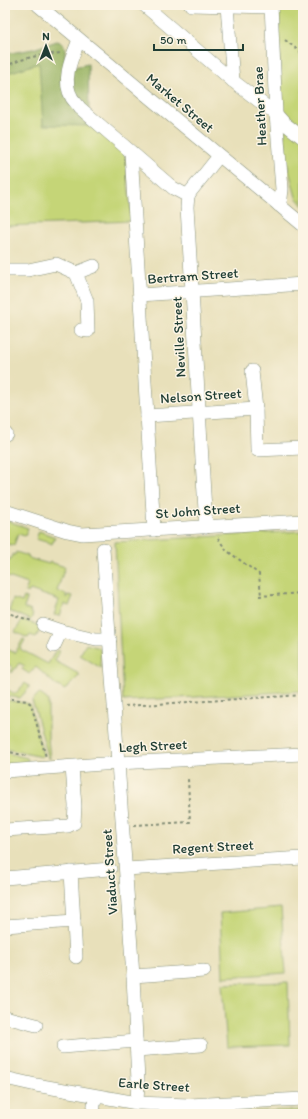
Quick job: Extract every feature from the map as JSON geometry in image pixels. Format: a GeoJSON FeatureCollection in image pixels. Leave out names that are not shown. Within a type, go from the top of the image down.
{"type":"FeatureCollection","features":[{"type":"Feature","properties":{"kind":"street","name":"Market Street"},"geometry":{"type":"LineString","coordinates":[[38,5],[303,225]]}},
{"type":"Feature","properties":{"kind":"street"},"geometry":{"type":"LineString","coordinates":[[144,5],[303,138]]}},
{"type":"Feature","properties":{"kind":"street"},"geometry":{"type":"LineString","coordinates":[[191,5],[271,6]]}},
{"type":"Feature","properties":{"kind":"street"},"geometry":{"type":"LineString","coordinates":[[227,6],[233,81]]}},
{"type":"Feature","properties":{"kind":"street","name":"Heather Brae"},"geometry":{"type":"LineString","coordinates":[[271,6],[276,114],[282,189],[279,205]]}},
{"type":"Feature","properties":{"kind":"street"},"geometry":{"type":"LineString","coordinates":[[79,40],[68,74],[71,97],[80,108],[173,188],[188,196],[219,156]]}},
{"type":"Feature","properties":{"kind":"street"},"geometry":{"type":"LineString","coordinates":[[131,152],[154,530]]}},
{"type":"Feature","properties":{"kind":"street","name":"Neville Street"},"geometry":{"type":"LineString","coordinates":[[188,196],[187,207],[208,526]]}},
{"type":"Feature","properties":{"kind":"street"},"geometry":{"type":"LineString","coordinates":[[5,270],[28,270],[56,264],[76,272],[94,266]]}},
{"type":"Feature","properties":{"kind":"street"},"geometry":{"type":"LineString","coordinates":[[76,272],[87,302],[87,334]]}},
{"type":"Feature","properties":{"kind":"street","name":"Bertram Street"},"geometry":{"type":"LineString","coordinates":[[140,295],[303,284]]}},
{"type":"Feature","properties":{"kind":"street","name":"Nelson Street"},"geometry":{"type":"LineString","coordinates":[[252,371],[256,409],[257,450],[303,448]]}},
{"type":"Feature","properties":{"kind":"street","name":"Nelson Street"},"geometry":{"type":"LineString","coordinates":[[147,416],[256,409]]}},
{"type":"Feature","properties":{"kind":"street","name":"St John Street"},"geometry":{"type":"LineString","coordinates":[[5,510],[74,533],[94,534],[303,521]]}},
{"type":"Feature","properties":{"kind":"street","name":"Viaduct Street"},"geometry":{"type":"LineString","coordinates":[[103,549],[133,976],[137,1045],[137,1103]]}},
{"type":"Feature","properties":{"kind":"street"},"geometry":{"type":"LineString","coordinates":[[43,625],[61,631],[96,639],[110,639]]}},
{"type":"Feature","properties":{"kind":"street"},"geometry":{"type":"LineString","coordinates":[[54,646],[61,631]]}},
{"type":"Feature","properties":{"kind":"street","name":"Legh Street"},"geometry":{"type":"LineString","coordinates":[[5,772],[117,763],[303,754]]}},
{"type":"Feature","properties":{"kind":"street"},"geometry":{"type":"LineString","coordinates":[[5,830],[68,826],[74,823],[75,806],[72,767]]}},
{"type":"Feature","properties":{"kind":"street","name":"Regent Street"},"geometry":{"type":"LineString","coordinates":[[126,869],[303,858]]}},
{"type":"Feature","properties":{"kind":"street"},"geometry":{"type":"LineString","coordinates":[[5,878],[110,869]]}},
{"type":"Feature","properties":{"kind":"street"},"geometry":{"type":"LineString","coordinates":[[71,872],[76,957]]}},
{"type":"Feature","properties":{"kind":"street"},"geometry":{"type":"LineString","coordinates":[[5,926],[74,921]]}},
{"type":"Feature","properties":{"kind":"street"},"geometry":{"type":"LineString","coordinates":[[133,976],[204,971]]}},
{"type":"Feature","properties":{"kind":"street"},"geometry":{"type":"LineString","coordinates":[[5,1018],[36,1025]]}},
{"type":"Feature","properties":{"kind":"street"},"geometry":{"type":"LineString","coordinates":[[63,1047],[201,1045]]}},
{"type":"Feature","properties":{"kind":"street","name":"Earle Street"},"geometry":{"type":"LineString","coordinates":[[5,1078],[137,1103],[189,1109],[303,1099]]}},
{"type":"Feature","properties":{"kind":"street"},"geometry":{"type":"LineString","coordinates":[[93,1114],[96,1096]]}},
{"type":"Feature","properties":{"kind":"path"},"geometry":{"type":"LineString","coordinates":[[272,32],[290,43],[303,54]]}},
{"type":"Feature","properties":{"kind":"path"},"geometry":{"type":"LineString","coordinates":[[5,67],[32,56],[74,53]]}},
{"type":"Feature","properties":{"kind":"path"},"geometry":{"type":"LineString","coordinates":[[208,526],[226,550],[259,574],[260,596],[303,593]]}},
{"type":"Feature","properties":{"kind":"path"},"geometry":{"type":"LineString","coordinates":[[5,612],[43,625]]}},
{"type":"Feature","properties":{"kind":"path"},"geometry":{"type":"LineString","coordinates":[[122,706],[303,695]]}},
{"type":"Feature","properties":{"kind":"path"},"geometry":{"type":"LineString","coordinates":[[5,698],[27,701],[31,704],[47,762]]}},
{"type":"Feature","properties":{"kind":"path"},"geometry":{"type":"LineString","coordinates":[[130,826],[190,822],[188,779]]}},
{"type":"Feature","properties":{"kind":"green space"},"geometry":{"type":"Polygon","coordinates":[[[280,5],[303,5],[303,206],[296,197],[286,159],[278,37],[280,5]]]}},
{"type":"Feature","properties":{"kind":"green space"},"geometry":{"type":"Polygon","coordinates":[[[57,41],[63,43],[65,48],[65,69],[88,64],[89,110],[94,126],[43,125],[39,63],[5,74],[5,54],[33,49],[57,41]]]}},
{"type":"Feature","properties":{"kind":"green space"},"geometry":{"type":"Polygon","coordinates":[[[39,62],[94,126],[125,152],[132,221],[5,226],[5,74],[39,62]]]}},
{"type":"Feature","properties":{"kind":"green space"},"geometry":{"type":"Polygon","coordinates":[[[5,520],[28,528],[25,536],[18,534],[14,545],[5,544],[5,520]]]}},
{"type":"Feature","properties":{"kind":"green space"},"geometry":{"type":"Polygon","coordinates":[[[39,531],[55,537],[52,544],[44,540],[36,539],[39,531]]]}},
{"type":"Feature","properties":{"kind":"green space"},"geometry":{"type":"Polygon","coordinates":[[[303,531],[303,691],[123,701],[115,542],[303,531]]]}},
{"type":"Feature","properties":{"kind":"green space"},"geometry":{"type":"Polygon","coordinates":[[[16,552],[28,556],[28,558],[49,564],[50,562],[65,567],[57,591],[66,594],[66,598],[68,595],[73,596],[69,606],[64,604],[60,616],[54,615],[59,600],[30,590],[28,593],[25,592],[28,584],[5,576],[9,559],[11,559],[13,554],[15,555],[16,552]]]}},
{"type":"Feature","properties":{"kind":"green space"},"geometry":{"type":"Polygon","coordinates":[[[24,597],[27,599],[24,608],[31,611],[33,614],[31,620],[9,611],[13,599],[22,602],[24,597]]]}},
{"type":"Feature","properties":{"kind":"green space"},"geometry":{"type":"Polygon","coordinates":[[[22,620],[41,626],[36,637],[30,635],[28,638],[15,632],[22,620]]]}},
{"type":"Feature","properties":{"kind":"green space"},"geometry":{"type":"Polygon","coordinates":[[[23,639],[25,640],[20,649],[48,664],[56,650],[60,651],[55,661],[79,674],[79,676],[65,690],[56,685],[36,667],[29,674],[22,669],[25,666],[19,663],[12,673],[11,671],[13,668],[5,661],[5,648],[15,653],[23,639]]]}},
{"type":"Feature","properties":{"kind":"green space"},"geometry":{"type":"Polygon","coordinates":[[[86,644],[100,648],[101,668],[80,655],[86,644]]]}},
{"type":"Feature","properties":{"kind":"green space"},"geometry":{"type":"Polygon","coordinates":[[[25,683],[30,687],[20,698],[5,696],[5,691],[7,689],[13,693],[16,693],[25,683]]]}},
{"type":"Feature","properties":{"kind":"green space"},"geometry":{"type":"Polygon","coordinates":[[[39,693],[48,700],[48,738],[50,759],[48,757],[32,701],[39,693]]]}},
{"type":"Feature","properties":{"kind":"green space"},"geometry":{"type":"Polygon","coordinates":[[[5,700],[30,705],[43,755],[42,757],[5,749],[5,700]]]}},
{"type":"Feature","properties":{"kind":"green space"},"geometry":{"type":"Polygon","coordinates":[[[5,753],[27,758],[27,764],[5,766],[5,753]]]}},
{"type":"Feature","properties":{"kind":"green space"},"geometry":{"type":"Polygon","coordinates":[[[281,908],[286,973],[223,977],[220,913],[281,908]]]}},
{"type":"Feature","properties":{"kind":"green space"},"geometry":{"type":"Polygon","coordinates":[[[288,982],[290,1045],[227,1047],[222,984],[288,982]]]}},
{"type":"Feature","properties":{"kind":"green space"},"geometry":{"type":"Polygon","coordinates":[[[303,1110],[303,1114],[197,1113],[303,1110]]]}}]}
